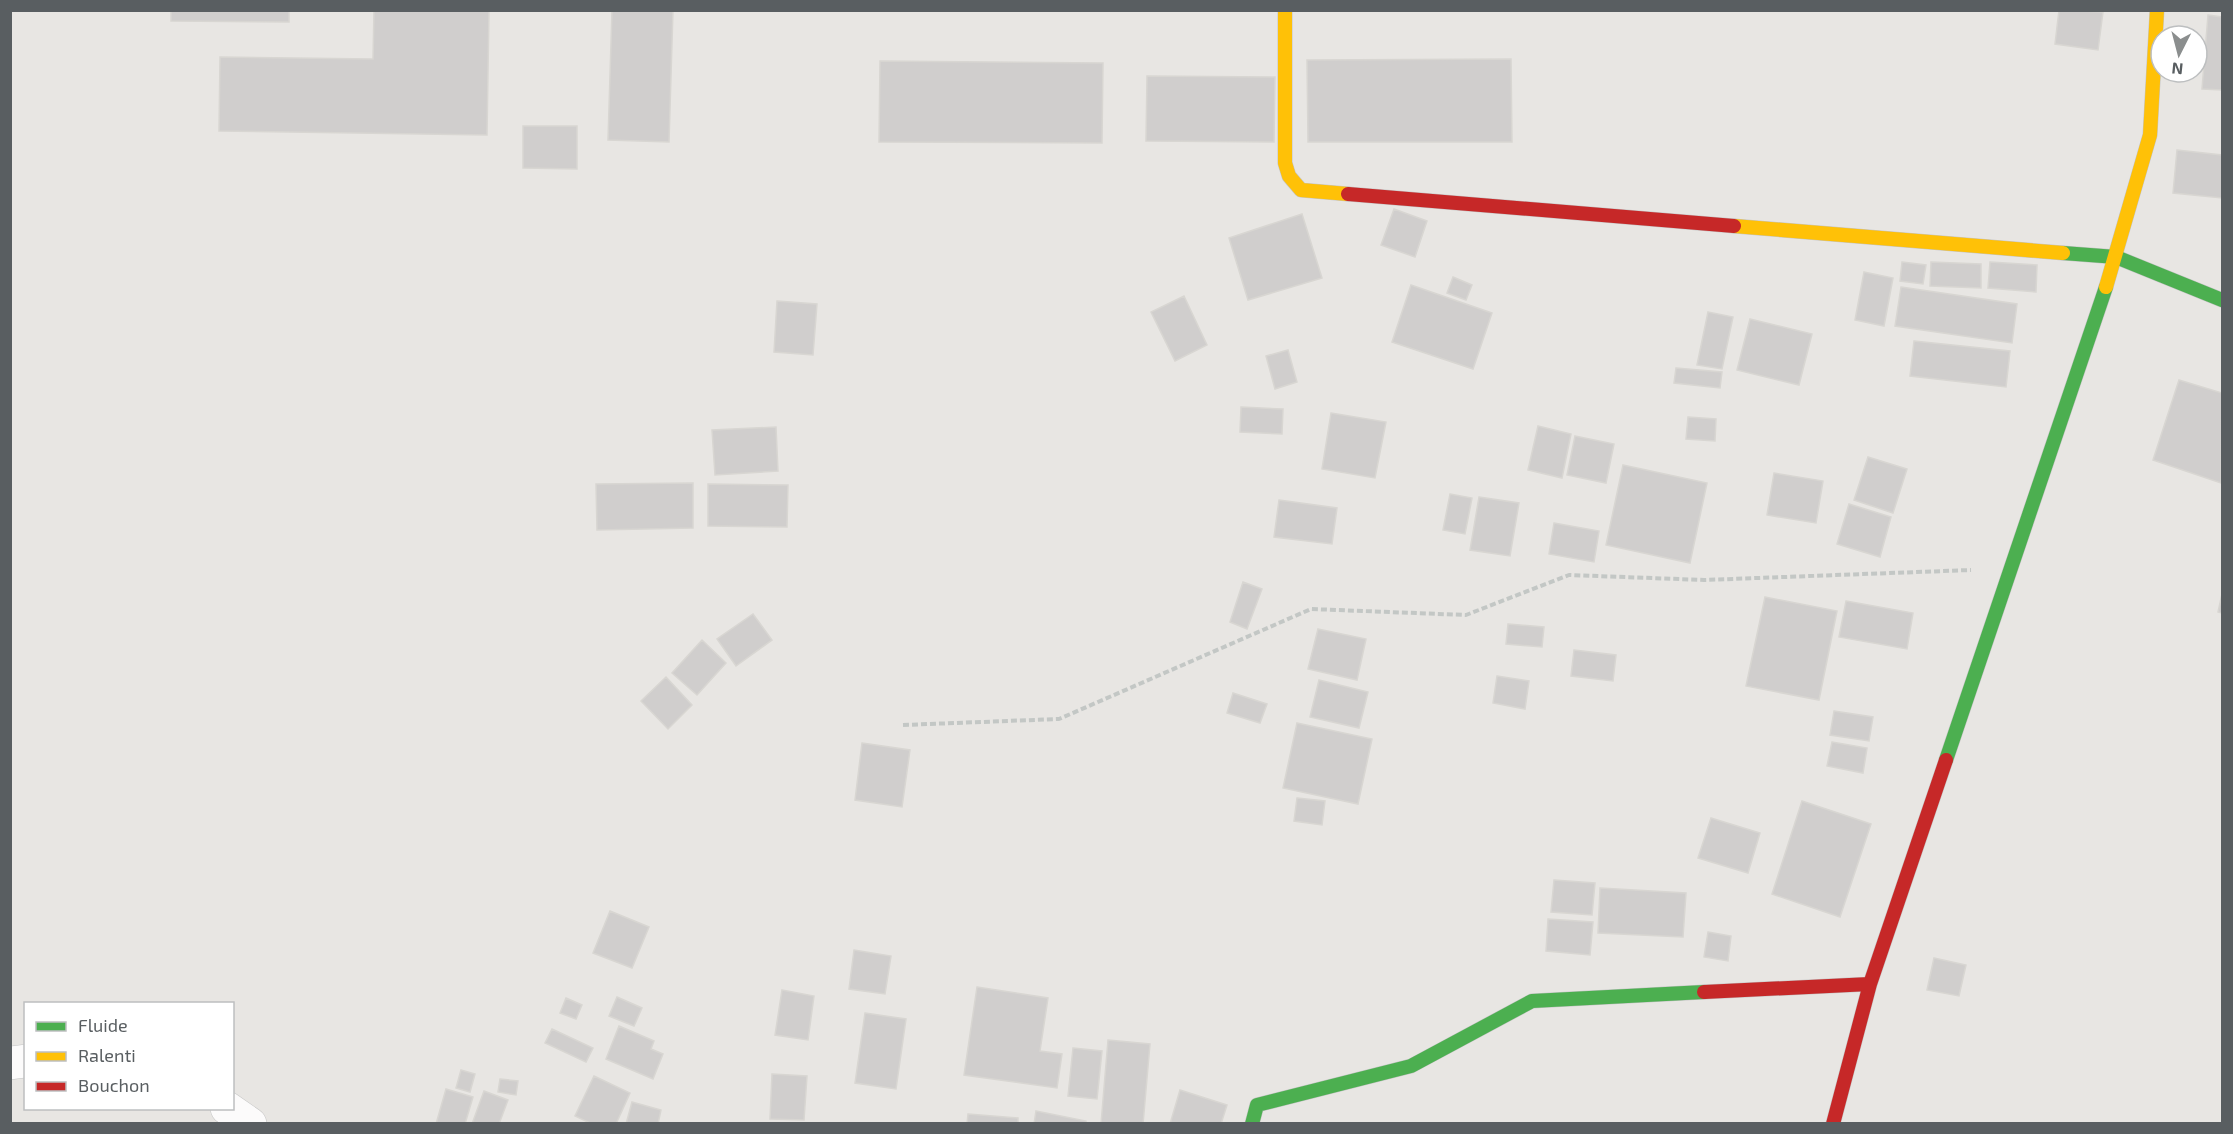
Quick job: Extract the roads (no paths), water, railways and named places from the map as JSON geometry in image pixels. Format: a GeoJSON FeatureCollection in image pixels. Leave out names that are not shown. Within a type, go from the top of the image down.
{"type":"FeatureCollection","features":[{"type":"Feature","properties":{"kind":"street"},"geometry":{"type":"LineString","coordinates":[[1285,10],[1285,163],[1289,176],[1300,190],[2116,257],[2223,300]]}},
{"type":"Feature","properties":{"kind":"street"},"geometry":{"type":"LineString","coordinates":[[1833,1124],[1870,984],[2116,257],[2150,135],[2157,10]]}},
{"type":"Feature","properties":{"kind":"street"},"geometry":{"type":"LineString","coordinates":[[1252,1124],[1257,1105],[1410,1066],[1532,1001],[1870,984]]}},
{"type":"Feature","properties":{"kind":"street"},"geometry":{"type":"LineString","coordinates":[[230,1110],[250,1124]]}}]}
